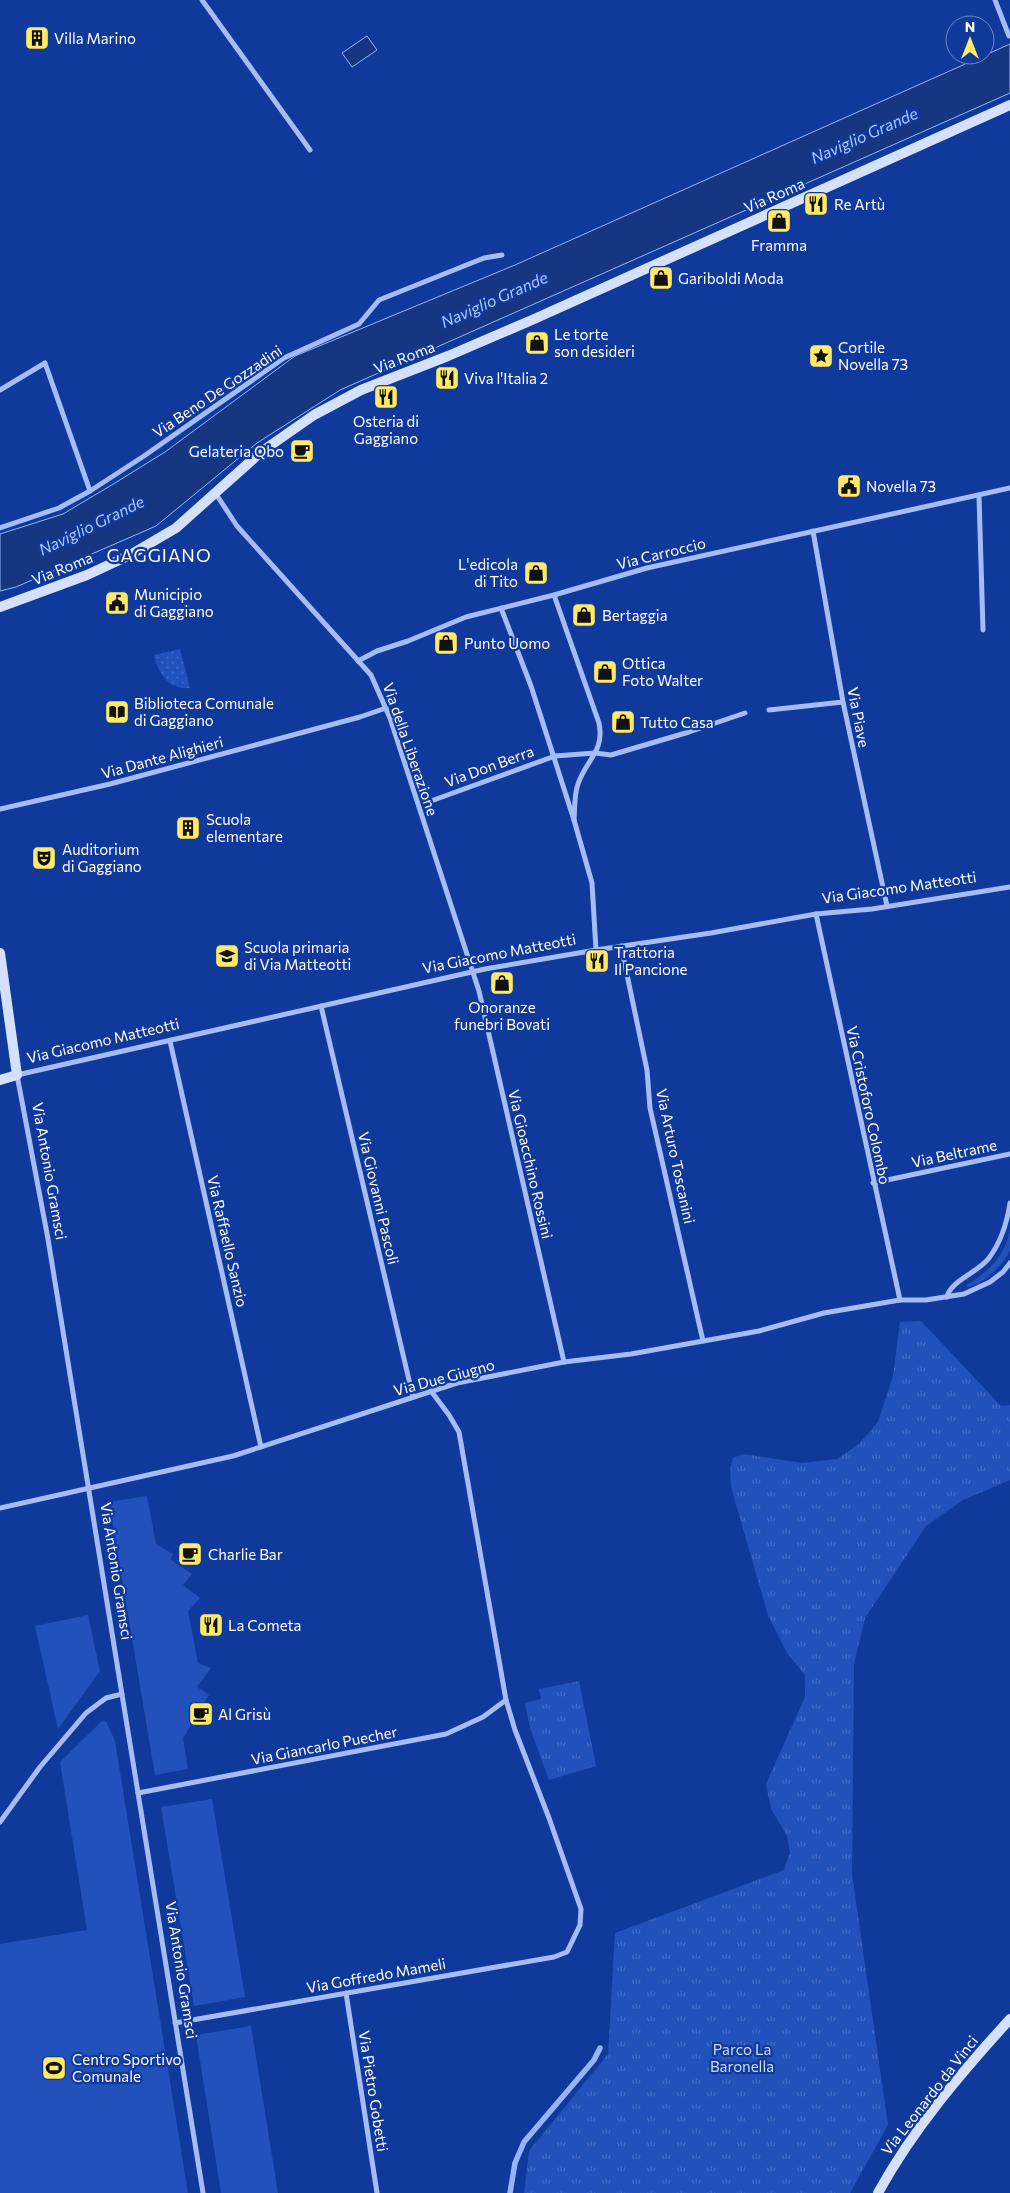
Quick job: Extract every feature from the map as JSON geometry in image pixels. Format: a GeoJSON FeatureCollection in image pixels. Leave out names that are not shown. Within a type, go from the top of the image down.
{"type":"FeatureCollection","features":[{"type":"Feature","properties":{"kind":"street"},"geometry":{"type":"LineString","coordinates":[[202,0],[310,150]]}},
{"type":"Feature","properties":{"kind":"street"},"geometry":{"type":"LineString","coordinates":[[995,0],[1009,36]]}},
{"type":"Feature","properties":{"kind":"street","name":"Via Roma"},"geometry":{"type":"LineString","coordinates":[[0,607],[87,575],[130,555],[176,528],[261,452],[314,415],[361,390],[532,320],[1010,105]]}},
{"type":"Feature","properties":{"kind":"street","name":"Via Beno De Gozzadini"},"geometry":{"type":"LineString","coordinates":[[0,528],[59,508],[90,491],[144,456],[284,358],[359,324],[379,300],[484,258],[502,255]]}},
{"type":"Feature","properties":{"kind":"street"},"geometry":{"type":"LineString","coordinates":[[396,284],[400,291]]}},
{"type":"Feature","properties":{"kind":"street"},"geometry":{"type":"LineString","coordinates":[[0,390],[45,363],[90,491]]}},
{"type":"Feature","properties":{"kind":"street","name":"Via Carroccio"},"geometry":{"type":"LineString","coordinates":[[358,661],[377,651],[408,641],[454,622],[647,568],[1010,488]]}},
{"type":"Feature","properties":{"kind":"street","name":"Via della Liberazione"},"geometry":{"type":"LineString","coordinates":[[216,494],[237,526],[371,675],[386,708],[473,972]]}},
{"type":"Feature","properties":{"kind":"street"},"geometry":{"type":"LineString","coordinates":[[979,496],[983,630]]}},
{"type":"Feature","properties":{"kind":"street","name":"Via Piave"},"geometry":{"type":"LineString","coordinates":[[813,531],[843,702],[887,906]]}},
{"type":"Feature","properties":{"kind":"street"},"geometry":{"type":"LineString","coordinates":[[554,595],[602,734],[595,752],[577,785],[574,820]]}},
{"type":"Feature","properties":{"kind":"street"},"geometry":{"type":"LineString","coordinates":[[501,608],[555,756],[592,882],[596,950]]}},
{"type":"Feature","properties":{"kind":"street"},"geometry":{"type":"LineString","coordinates":[[769,710],[843,702]]}},
{"type":"Feature","properties":{"kind":"street","name":"Via Dante Alighieri"},"geometry":{"type":"LineString","coordinates":[[0,809],[110,784],[360,717],[386,708]]}},
{"type":"Feature","properties":{"kind":"street","name":"Via Don Berra"},"geometry":{"type":"LineString","coordinates":[[431,801],[555,756],[595,752],[612,755],[745,713]]}},
{"type":"Feature","properties":{"kind":"street","name":"Via Giacomo Matteotti"},"geometry":{"type":"LineString","coordinates":[[0,1080],[473,972],[816,914],[887,906],[1010,887]]}},
{"type":"Feature","properties":{"kind":"street","name":"Via Cristoforo Colombo"},"geometry":{"type":"LineString","coordinates":[[816,914],[873,1183],[900,1300]]}},
{"type":"Feature","properties":{"kind":"street","name":"Via Arturo Toscanini"},"geometry":{"type":"LineString","coordinates":[[621,946],[647,1070],[650,1108],[703,1341]]}},
{"type":"Feature","properties":{"kind":"street","name":"Via Antonio Gramsci"},"geometry":{"type":"LineString","coordinates":[[0,953],[17,1075],[48,1239],[203,2193]]}},
{"type":"Feature","properties":{"kind":"street","name":"Via Gioacchino Rossini"},"geometry":{"type":"LineString","coordinates":[[473,972],[564,1362]]}},
{"type":"Feature","properties":{"kind":"street","name":"Via Giovanni Pascoli"},"geometry":{"type":"LineString","coordinates":[[321,1006],[413,1397]]}},
{"type":"Feature","properties":{"kind":"street","name":"Via Raffaello Sanzio"},"geometry":{"type":"LineString","coordinates":[[170,1041],[260,1446]]}},
{"type":"Feature","properties":{"kind":"street","name":"Via Beltrame"},"geometry":{"type":"LineString","coordinates":[[873,1183],[1010,1154]]}},
{"type":"Feature","properties":{"kind":"street"},"geometry":{"type":"LineString","coordinates":[[947,1297],[948,1290],[952,1286],[975,1272],[988,1260],[1004,1229],[1010,1203]]}},
{"type":"Feature","properties":{"kind":"street","name":"Via Due Giugno"},"geometry":{"type":"LineString","coordinates":[[0,1508],[232,1456],[457,1383],[564,1362],[631,1354],[759,1331],[824,1313],[900,1300],[964,1294],[990,1282],[1003,1272],[1010,1263]]}},
{"type":"Feature","properties":{"kind":"street"},"geometry":{"type":"LineString","coordinates":[[430,1392],[450,1415],[459,1432],[506,1700]]}},
{"type":"Feature","properties":{"kind":"street"},"geometry":{"type":"LineString","coordinates":[[0,1822],[40,1767],[86,1713],[106,1698],[122,1694]]}},
{"type":"Feature","properties":{"kind":"street","name":"Via Giancarlo Puecher"},"geometry":{"type":"LineString","coordinates":[[138,1793],[446,1734],[483,1717],[506,1700]]}},
{"type":"Feature","properties":{"kind":"street","name":"Via Goffredo Mameli"},"geometry":{"type":"LineString","coordinates":[[175,2023],[554,1957],[567,1952],[580,1926],[581,1909],[550,1818],[515,1730],[506,1700]]}},
{"type":"Feature","properties":{"kind":"street","name":"Via Pietro Gobetti"},"geometry":{"type":"LineString","coordinates":[[346,1993],[377,2193]]}},
{"type":"Feature","properties":{"kind":"street","name":"Via Leonardo da Vinci"},"geometry":{"type":"LineString","coordinates":[[878,2193],[895,2161],[970,2063],[1010,2019]]}},
{"type":"Feature","properties":{"kind":"green space"},"geometry":{"type":"Polygon","coordinates":[[[180,649],[190,688],[183,688],[170,683],[158,668],[154,655],[180,649]]]}},
{"type":"Feature","properties":{"kind":"green space"},"geometry":{"type":"Polygon","coordinates":[[[1010,1230],[1010,1250],[1008,1255],[985,1279],[967,1287],[967,1285],[989,1269],[1000,1255],[1010,1230]]]}},
{"type":"Feature","properties":{"kind":"green space","name":"Parco La Baronella"},"geometry":{"type":"Polygon","coordinates":[[[921,1321],[1001,1406],[1010,1405],[1010,1480],[963,1500],[926,1526],[865,1618],[854,1664],[852,1874],[888,2125],[850,2193],[524,2193],[529,2151],[608,2054],[615,1933],[784,1870],[790,1853],[787,1836],[771,1809],[766,1784],[805,1697],[805,1675],[787,1653],[768,1615],[731,1487],[730,1468],[733,1458],[743,1454],[802,1463],[837,1459],[859,1444],[878,1422],[893,1376],[900,1322],[921,1321]]]}},
{"type":"Feature","properties":{"kind":"green space"},"geometry":{"type":"Polygon","coordinates":[[[147,1496],[156,1544],[173,1554],[171,1560],[192,1574],[183,1585],[200,1598],[188,1611],[198,1663],[211,1668],[197,1687],[209,1695],[183,1738],[188,1769],[155,1775],[109,1502],[147,1496]]]}},
{"type":"Feature","properties":{"kind":"green space"},"geometry":{"type":"Polygon","coordinates":[[[88,1615],[100,1671],[58,1729],[35,1626],[88,1615]]]}},
{"type":"Feature","properties":{"kind":"green space"},"geometry":{"type":"Polygon","coordinates":[[[579,1681],[596,1766],[549,1780],[530,1728],[525,1703],[541,1699],[539,1689],[579,1681]]]}},
{"type":"Feature","properties":{"kind":"green space"},"geometry":{"type":"Polygon","coordinates":[[[103,1720],[107,1723],[115,1741],[188,2193],[0,2193],[0,1944],[87,1930],[60,1762],[103,1720]]]}},
{"type":"Feature","properties":{"kind":"green space"},"geometry":{"type":"Polygon","coordinates":[[[212,1799],[245,1997],[194,2006],[161,1807],[212,1799]]]}},
{"type":"Feature","properties":{"kind":"green space"},"geometry":{"type":"Polygon","coordinates":[[[251,2026],[278,2193],[221,2193],[196,2035],[251,2026]]]}},
{"type":"Feature","properties":{"kind":"water"},"geometry":{"type":"Polygon","coordinates":[[[367,36],[377,50],[352,67],[342,53],[367,36]]]}},
{"type":"Feature","properties":{"kind":"water","name":"Naviglio Grande"},"geometry":{"type":"Polygon","coordinates":[[[1010,44],[1010,93],[340,390],[257,443],[156,526],[16,587],[0,591],[0,534],[63,514],[115,483],[165,452],[295,356],[515,265],[963,65],[995,65],[995,51],[1010,44]]]}},
{"type":"Feature","properties":{"kind":"waterway"},"geometry":{"type":"LineString","coordinates":[[510,2193],[515,2163],[524,2142],[594,2060],[600,2048]]}},
{"type":"Feature","properties":{"kind":"place","name":"Villa Marino"},"geometry":{"type":"Point","coordinates":[37,38]}},
{"type":"Feature","properties":{"kind":"place","name":"Re Artù"},"geometry":{"type":"Point","coordinates":[816,204]}},
{"type":"Feature","properties":{"kind":"place","name":"Framma"},"geometry":{"type":"Point","coordinates":[779,221]}},
{"type":"Feature","properties":{"kind":"place","name":"Gariboldi Moda"},"geometry":{"type":"Point","coordinates":[661,278]}},
{"type":"Feature","properties":{"kind":"place","name":"Le torte son desideri"},"geometry":{"type":"Point","coordinates":[537,343]}},
{"type":"Feature","properties":{"kind":"place","name":"Cortile Novella 73"},"geometry":{"type":"Point","coordinates":[821,356]}},
{"type":"Feature","properties":{"kind":"place","name":"Viva l'Italia 2"},"geometry":{"type":"Point","coordinates":[447,378]}},
{"type":"Feature","properties":{"kind":"place","name":"Osteria di Gaggiano"},"geometry":{"type":"Point","coordinates":[386,397]}},
{"type":"Feature","properties":{"kind":"place","name":"Gelateria Qbo"},"geometry":{"type":"Point","coordinates":[302,451]}},
{"type":"Feature","properties":{"kind":"place","name":"Novella 73"},"geometry":{"type":"Point","coordinates":[849,486]}},
{"type":"Feature","properties":{"kind":"place","name":"L'edicola di Tito"},"geometry":{"type":"Point","coordinates":[536,573]}},
{"type":"Feature","properties":{"kind":"place","name":"Municipio di Gaggiano"},"geometry":{"type":"Point","coordinates":[117,603]}},
{"type":"Feature","properties":{"kind":"place","name":"Bertaggia"},"geometry":{"type":"Point","coordinates":[584,615]}},
{"type":"Feature","properties":{"kind":"place","name":"Punto Uomo"},"geometry":{"type":"Point","coordinates":[446,643]}},
{"type":"Feature","properties":{"kind":"place","name":"Ottica Foto Walter"},"geometry":{"type":"Point","coordinates":[605,672]}},
{"type":"Feature","properties":{"kind":"place","name":"Biblioteca Comunale di Gaggiano"},"geometry":{"type":"Point","coordinates":[117,712]}},
{"type":"Feature","properties":{"kind":"place","name":"Tutto Casa"},"geometry":{"type":"Point","coordinates":[623,722]}},
{"type":"Feature","properties":{"kind":"place","name":"Scuola elementare"},"geometry":{"type":"Point","coordinates":[188,828]}},
{"type":"Feature","properties":{"kind":"place","name":"Auditorium di Gaggiano"},"geometry":{"type":"Point","coordinates":[44,858]}},
{"type":"Feature","properties":{"kind":"place","name":"Scuola primaria di Via Matteotti"},"geometry":{"type":"Point","coordinates":[227,956]}},
{"type":"Feature","properties":{"kind":"place","name":"Trattoria Il Pancione"},"geometry":{"type":"Point","coordinates":[597,961]}},
{"type":"Feature","properties":{"kind":"place","name":"Onoranze funebri Bovati"},"geometry":{"type":"Point","coordinates":[502,983]}},
{"type":"Feature","properties":{"kind":"place","name":"Charlie Bar"},"geometry":{"type":"Point","coordinates":[190,1554]}},
{"type":"Feature","properties":{"kind":"place","name":"La Cometa"},"geometry":{"type":"Point","coordinates":[211,1625]}},
{"type":"Feature","properties":{"kind":"place","name":"Al Grisù"},"geometry":{"type":"Point","coordinates":[201,1714]}},
{"type":"Feature","properties":{"kind":"place","name":"Centro Sportivo Comunale"},"geometry":{"type":"Point","coordinates":[54,2068]}},
{"type":"Feature","properties":{"kind":"district","name":"GAGGIANO"},"geometry":{"type":"Point","coordinates":[159,555]}}]}
